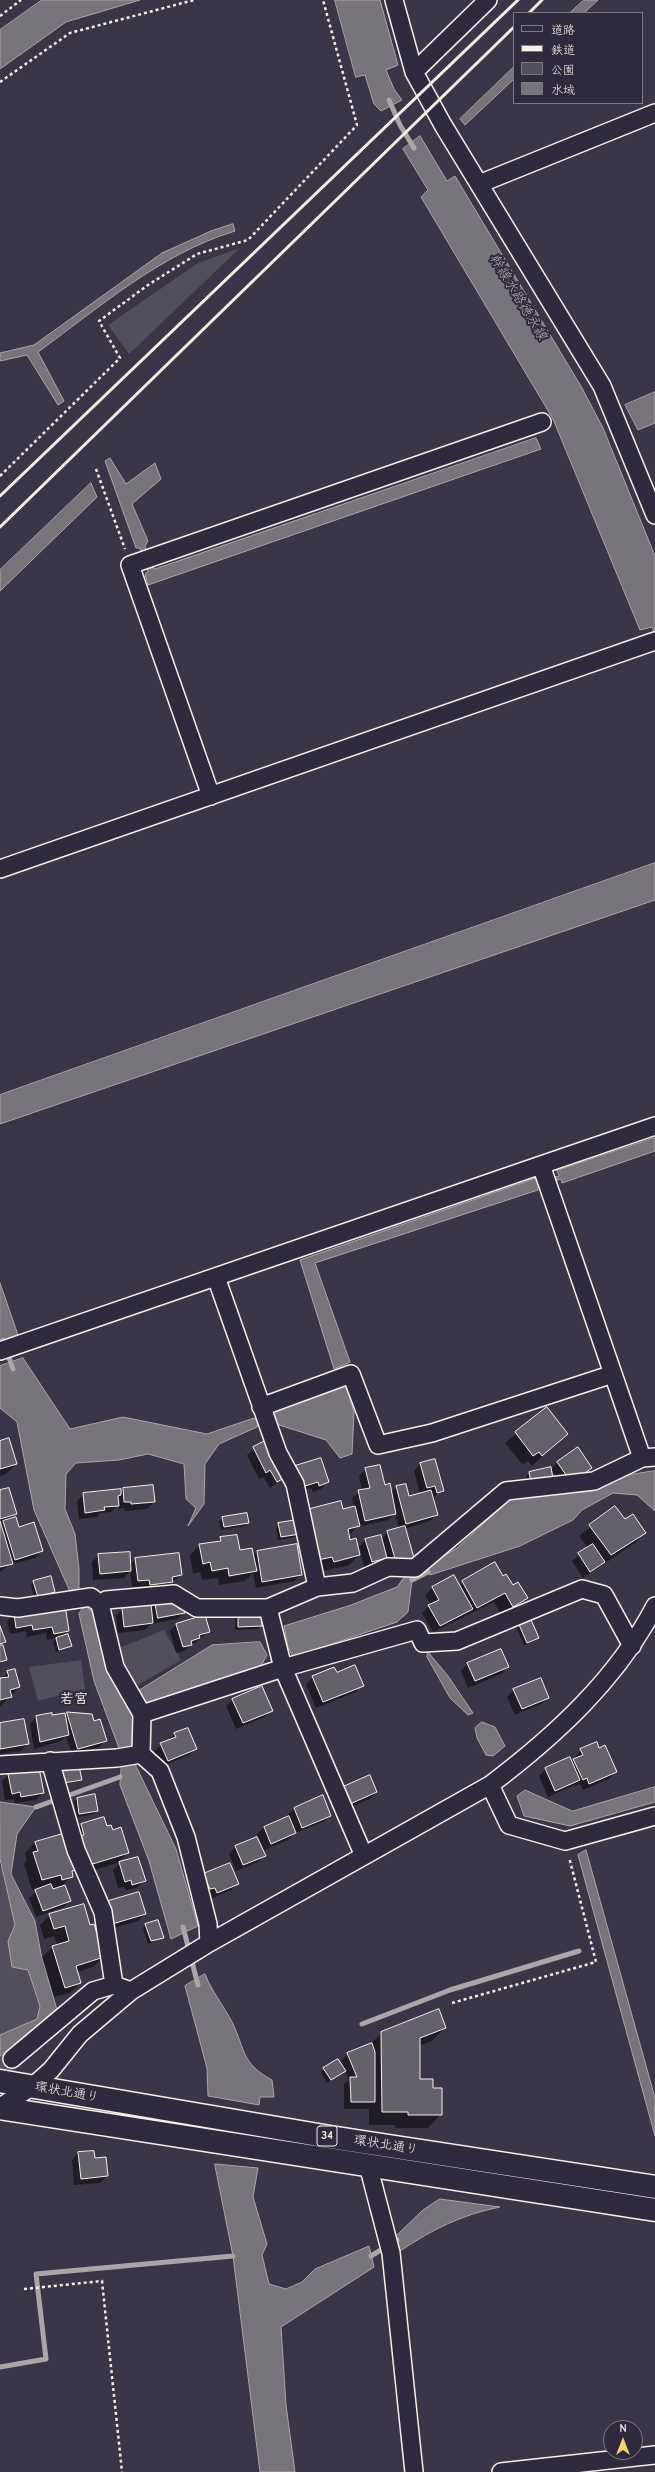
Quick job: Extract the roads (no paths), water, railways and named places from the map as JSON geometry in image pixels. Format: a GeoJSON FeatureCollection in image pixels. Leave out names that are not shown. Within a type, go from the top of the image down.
{"type":"FeatureCollection","features":[{"type":"Feature","properties":{"kind":"highway","name":"環状北通り"},"geometry":{"type":"LineString","coordinates":[[0,2081],[330,2137],[655,2187]]}},
{"type":"Feature","properties":{"kind":"highway","name":"環状北通り"},"geometry":{"type":"LineString","coordinates":[[0,2108],[655,2210]]}},
{"type":"Feature","properties":{"kind":"street"},"geometry":{"type":"LineString","coordinates":[[394,0],[414,72],[479,184],[602,386],[655,514]]}},
{"type":"Feature","properties":{"kind":"street"},"geometry":{"type":"LineString","coordinates":[[414,72],[488,0]]}},
{"type":"Feature","properties":{"kind":"street"},"geometry":{"type":"LineString","coordinates":[[479,184],[655,113]]}},
{"type":"Feature","properties":{"kind":"street"},"geometry":{"type":"LineString","coordinates":[[211,796],[134,564],[542,422]]}},
{"type":"Feature","properties":{"kind":"street"},"geometry":{"type":"LineString","coordinates":[[0,868],[654,642]]}},
{"type":"Feature","properties":{"kind":"street"},"geometry":{"type":"LineString","coordinates":[[7,1349],[216,1277],[542,1168],[655,1126]]}},
{"type":"Feature","properties":{"kind":"street"},"geometry":{"type":"LineString","coordinates":[[0,1606],[18,1608],[70,1600],[106,1600],[174,1594],[196,1608],[268,1608],[318,1587],[353,1583],[388,1567],[415,1568],[506,1491],[594,1481],[648,1457],[613,1374],[542,1168]]}},
{"type":"Feature","properties":{"kind":"street"},"geometry":{"type":"LineString","coordinates":[[216,1277],[278,1453],[295,1484],[318,1587]]}},
{"type":"Feature","properties":{"kind":"street"},"geometry":{"type":"LineString","coordinates":[[264,1416],[351,1374],[378,1445],[432,1433],[613,1374]]}},
{"type":"Feature","properties":{"kind":"street"},"geometry":{"type":"LineString","coordinates":[[140,1711],[283,1668],[418,1630],[423,1643],[457,1641],[582,1589],[604,1595],[632,1646]]}},
{"type":"Feature","properties":{"kind":"street"},"geometry":{"type":"LineString","coordinates":[[96,1600],[115,1667],[140,1711],[141,1754],[160,1772],[186,1837],[208,1924],[210,1943]]}},
{"type":"Feature","properties":{"kind":"street"},"geometry":{"type":"LineString","coordinates":[[0,2108],[33,2086],[51,2070],[80,2034],[131,1991],[210,1943],[490,1785],[527,1757],[569,1720],[632,1646],[655,1606]]}},
{"type":"Feature","properties":{"kind":"street"},"geometry":{"type":"LineString","coordinates":[[268,1608],[283,1668],[364,1856]]}},
{"type":"Feature","properties":{"kind":"street"},"geometry":{"type":"LineString","coordinates":[[0,1766],[50,1761],[117,1758],[141,1754]]}},
{"type":"Feature","properties":{"kind":"street"},"geometry":{"type":"LineString","coordinates":[[50,1761],[76,1850],[103,1912],[114,1985]]}},
{"type":"Feature","properties":{"kind":"street"},"geometry":{"type":"LineString","coordinates":[[490,1785],[509,1826],[565,1841],[655,1816]]}},
{"type":"Feature","properties":{"kind":"street"},"geometry":{"type":"LineString","coordinates":[[12,2059],[93,1991],[114,1985],[131,1991]]}},
{"type":"Feature","properties":{"kind":"street"},"geometry":{"type":"LineString","coordinates":[[368,2165],[389,2245],[414,2472]]}},
{"type":"Feature","properties":{"kind":"street"},"geometry":{"type":"LineString","coordinates":[[501,2472],[622,2465],[655,2455]]}},
{"type":"Feature","properties":{"kind":"water"},"geometry":{"type":"Polygon","coordinates":[[[42,0],[140,0],[66,22],[0,69],[0,30],[42,0]]]}},
{"type":"Feature","properties":{"kind":"water"},"geometry":{"type":"Polygon","coordinates":[[[335,0],[380,0],[398,65],[386,70],[394,89],[402,100],[381,111],[374,104],[365,75],[356,77],[335,0]]]}},
{"type":"Feature","properties":{"kind":"water"},"geometry":{"type":"Polygon","coordinates":[[[584,0],[598,0],[585,12],[571,12],[584,0]]]}},
{"type":"Feature","properties":{"kind":"water"},"geometry":{"type":"Polygon","coordinates":[[[513,68],[513,80],[465,125],[460,119],[513,68]]]}},
{"type":"Feature","properties":{"kind":"water"},"geometry":{"type":"Polygon","coordinates":[[[420,136],[447,181],[455,176],[582,388],[603,428],[655,556],[655,634],[652,627],[640,630],[553,419],[421,197],[428,190],[403,149],[420,136]]]}},
{"type":"Feature","properties":{"kind":"water"},"geometry":{"type":"Polygon","coordinates":[[[233,224],[235,231],[181,253],[156,268],[108,300],[38,352],[64,401],[58,405],[27,355],[0,361],[0,353],[34,345],[162,253],[211,231],[233,224]]]}},
{"type":"Feature","properties":{"kind":"water"},"geometry":{"type":"Polygon","coordinates":[[[655,392],[655,423],[638,430],[625,405],[655,392]]]}},
{"type":"Feature","properties":{"kind":"water"},"geometry":{"type":"Polygon","coordinates":[[[536,438],[541,449],[148,585],[145,574],[148,571],[140,548],[136,548],[105,461],[110,458],[126,484],[155,463],[161,479],[132,504],[148,541],[145,546],[154,569],[536,438]]]}},
{"type":"Feature","properties":{"kind":"water"},"geometry":{"type":"Polygon","coordinates":[[[91,483],[97,497],[0,591],[0,570],[91,483]]]}},
{"type":"Feature","properties":{"kind":"water"},"geometry":{"type":"Polygon","coordinates":[[[655,863],[655,900],[0,1124],[0,1095],[655,863]]]}},
{"type":"Feature","properties":{"kind":"water"},"geometry":{"type":"Polygon","coordinates":[[[655,1138],[655,1151],[562,1183],[561,1179],[538,1186],[538,1190],[315,1263],[350,1362],[334,1369],[300,1260],[536,1178],[537,1182],[559,1176],[557,1171],[655,1138]]]}},
{"type":"Feature","properties":{"kind":"water"},"geometry":{"type":"Polygon","coordinates":[[[0,1283],[18,1335],[0,1341],[0,1283]]]}},
{"type":"Feature","properties":{"kind":"water"},"geometry":{"type":"Polygon","coordinates":[[[23,1358],[70,1429],[123,1417],[207,1434],[254,1418],[258,1422],[257,1427],[219,1444],[205,1464],[204,1504],[188,1526],[196,1508],[186,1499],[184,1464],[148,1454],[119,1460],[76,1463],[66,1474],[65,1509],[75,1534],[79,1569],[79,1592],[71,1594],[34,1510],[17,1422],[0,1408],[0,1366],[23,1358]]]}},
{"type":"Feature","properties":{"kind":"water"},"geometry":{"type":"Polygon","coordinates":[[[342,1385],[346,1386],[354,1412],[352,1454],[340,1458],[326,1440],[276,1424],[273,1417],[273,1408],[342,1385]]]}},
{"type":"Feature","properties":{"kind":"water"},"geometry":{"type":"Polygon","coordinates":[[[655,1471],[655,1511],[637,1495],[613,1493],[582,1510],[573,1520],[520,1546],[430,1575],[425,1567],[457,1548],[513,1496],[560,1493],[604,1486],[628,1475],[655,1471]]]}},
{"type":"Feature","properties":{"kind":"water"},"geometry":{"type":"Polygon","coordinates":[[[407,1574],[412,1580],[408,1612],[397,1622],[293,1657],[288,1647],[284,1626],[351,1605],[397,1587],[407,1574]]]}},
{"type":"Feature","properties":{"kind":"water"},"geometry":{"type":"Polygon","coordinates":[[[85,1605],[96,1616],[133,1711],[132,1747],[120,1751],[94,1681],[79,1614],[85,1605]]]}},
{"type":"Feature","properties":{"kind":"water"},"geometry":{"type":"Polygon","coordinates":[[[260,1642],[267,1655],[261,1666],[150,1703],[139,1702],[133,1694],[212,1645],[260,1642]]]}},
{"type":"Feature","properties":{"kind":"water"},"geometry":{"type":"Polygon","coordinates":[[[428,1652],[448,1676],[473,1713],[468,1715],[450,1698],[427,1657],[428,1652]]]}},
{"type":"Feature","properties":{"kind":"water"},"geometry":{"type":"Polygon","coordinates":[[[482,1722],[495,1727],[505,1746],[493,1756],[486,1755],[477,1738],[475,1728],[482,1722]]]}},
{"type":"Feature","properties":{"kind":"water"},"geometry":{"type":"Polygon","coordinates":[[[122,1762],[134,1762],[176,1849],[198,1926],[171,1939],[149,1861],[120,1785],[122,1762]]]}},
{"type":"Feature","properties":{"kind":"water"},"geometry":{"type":"Polygon","coordinates":[[[655,1787],[655,1802],[570,1826],[524,1816],[517,1796],[525,1790],[572,1811],[655,1787]]]}},
{"type":"Feature","properties":{"kind":"water"},"geometry":{"type":"Polygon","coordinates":[[[0,1802],[36,1807],[17,1834],[11,1874],[35,1921],[41,1954],[57,2010],[3,2056],[0,2056],[0,2035],[37,2019],[40,2006],[28,1970],[12,1967],[8,1941],[15,1925],[0,1859],[0,1802]]]}},
{"type":"Feature","properties":{"kind":"water"},"geometry":{"type":"Polygon","coordinates":[[[586,1850],[655,2098],[655,2136],[578,1855],[586,1850]]]}},
{"type":"Feature","properties":{"kind":"water"},"geometry":{"type":"Polygon","coordinates":[[[205,1974],[232,2022],[249,2062],[262,2074],[272,2080],[274,2097],[260,2097],[259,2105],[208,2096],[207,2068],[185,1986],[205,1974]]]}},
{"type":"Feature","properties":{"kind":"water"},"geometry":{"type":"Polygon","coordinates":[[[215,2164],[258,2168],[253,2197],[267,2244],[262,2255],[269,2284],[286,2289],[302,2282],[315,2269],[369,2246],[374,2267],[281,2327],[286,2405],[295,2472],[260,2472],[233,2256],[215,2164]]]}},
{"type":"Feature","properties":{"kind":"water"},"geometry":{"type":"Polygon","coordinates":[[[440,2199],[500,2207],[473,2214],[448,2224],[424,2236],[400,2251],[396,2236],[423,2210],[440,2199]]]}},
{"type":"Feature","properties":{"kind":"waterway","name":"幹線水路徳永線"},"geometry":{"type":"LineString","coordinates":[[389,100],[400,125],[414,148]]}},
{"type":"Feature","properties":{"kind":"waterway"},"geometry":{"type":"LineString","coordinates":[[3,1340],[13,1369]]}},
{"type":"Feature","properties":{"kind":"waterway"},"geometry":{"type":"LineString","coordinates":[[412,1580],[428,1572]]}},
{"type":"Feature","properties":{"kind":"waterway"},"geometry":{"type":"LineString","coordinates":[[36,1807],[120,1777]]}},
{"type":"Feature","properties":{"kind":"waterway"},"geometry":{"type":"LineString","coordinates":[[183,1927],[198,1985]]}},
{"type":"Feature","properties":{"kind":"waterway"},"geometry":{"type":"LineString","coordinates":[[362,2024],[450,1990],[579,1951]]}},
{"type":"Feature","properties":{"kind":"waterway"},"geometry":{"type":"LineString","coordinates":[[371,2256],[397,2240]]}},
{"type":"Feature","properties":{"kind":"waterway"},"geometry":{"type":"LineString","coordinates":[[0,2367],[46,2359],[36,2274],[233,2256]]}},
{"type":"Feature","properties":{"kind":"tunnel"},"geometry":{"type":"LineString","coordinates":[[0,2070],[12,2059]]}},
{"type":"Feature","properties":{"kind":"railway"},"geometry":{"type":"LineString","coordinates":[[0,496],[518,0]]}},
{"type":"Feature","properties":{"kind":"railway"},"geometry":{"type":"LineString","coordinates":[[530,12],[542,0]]}},
{"type":"Feature","properties":{"kind":"railway"},"geometry":{"type":"LineString","coordinates":[[0,527],[513,28]]}},
{"type":"Feature","properties":{"kind":"district","name":"若宮"},"geometry":{"type":"Point","coordinates":[74,1699]}}]}
